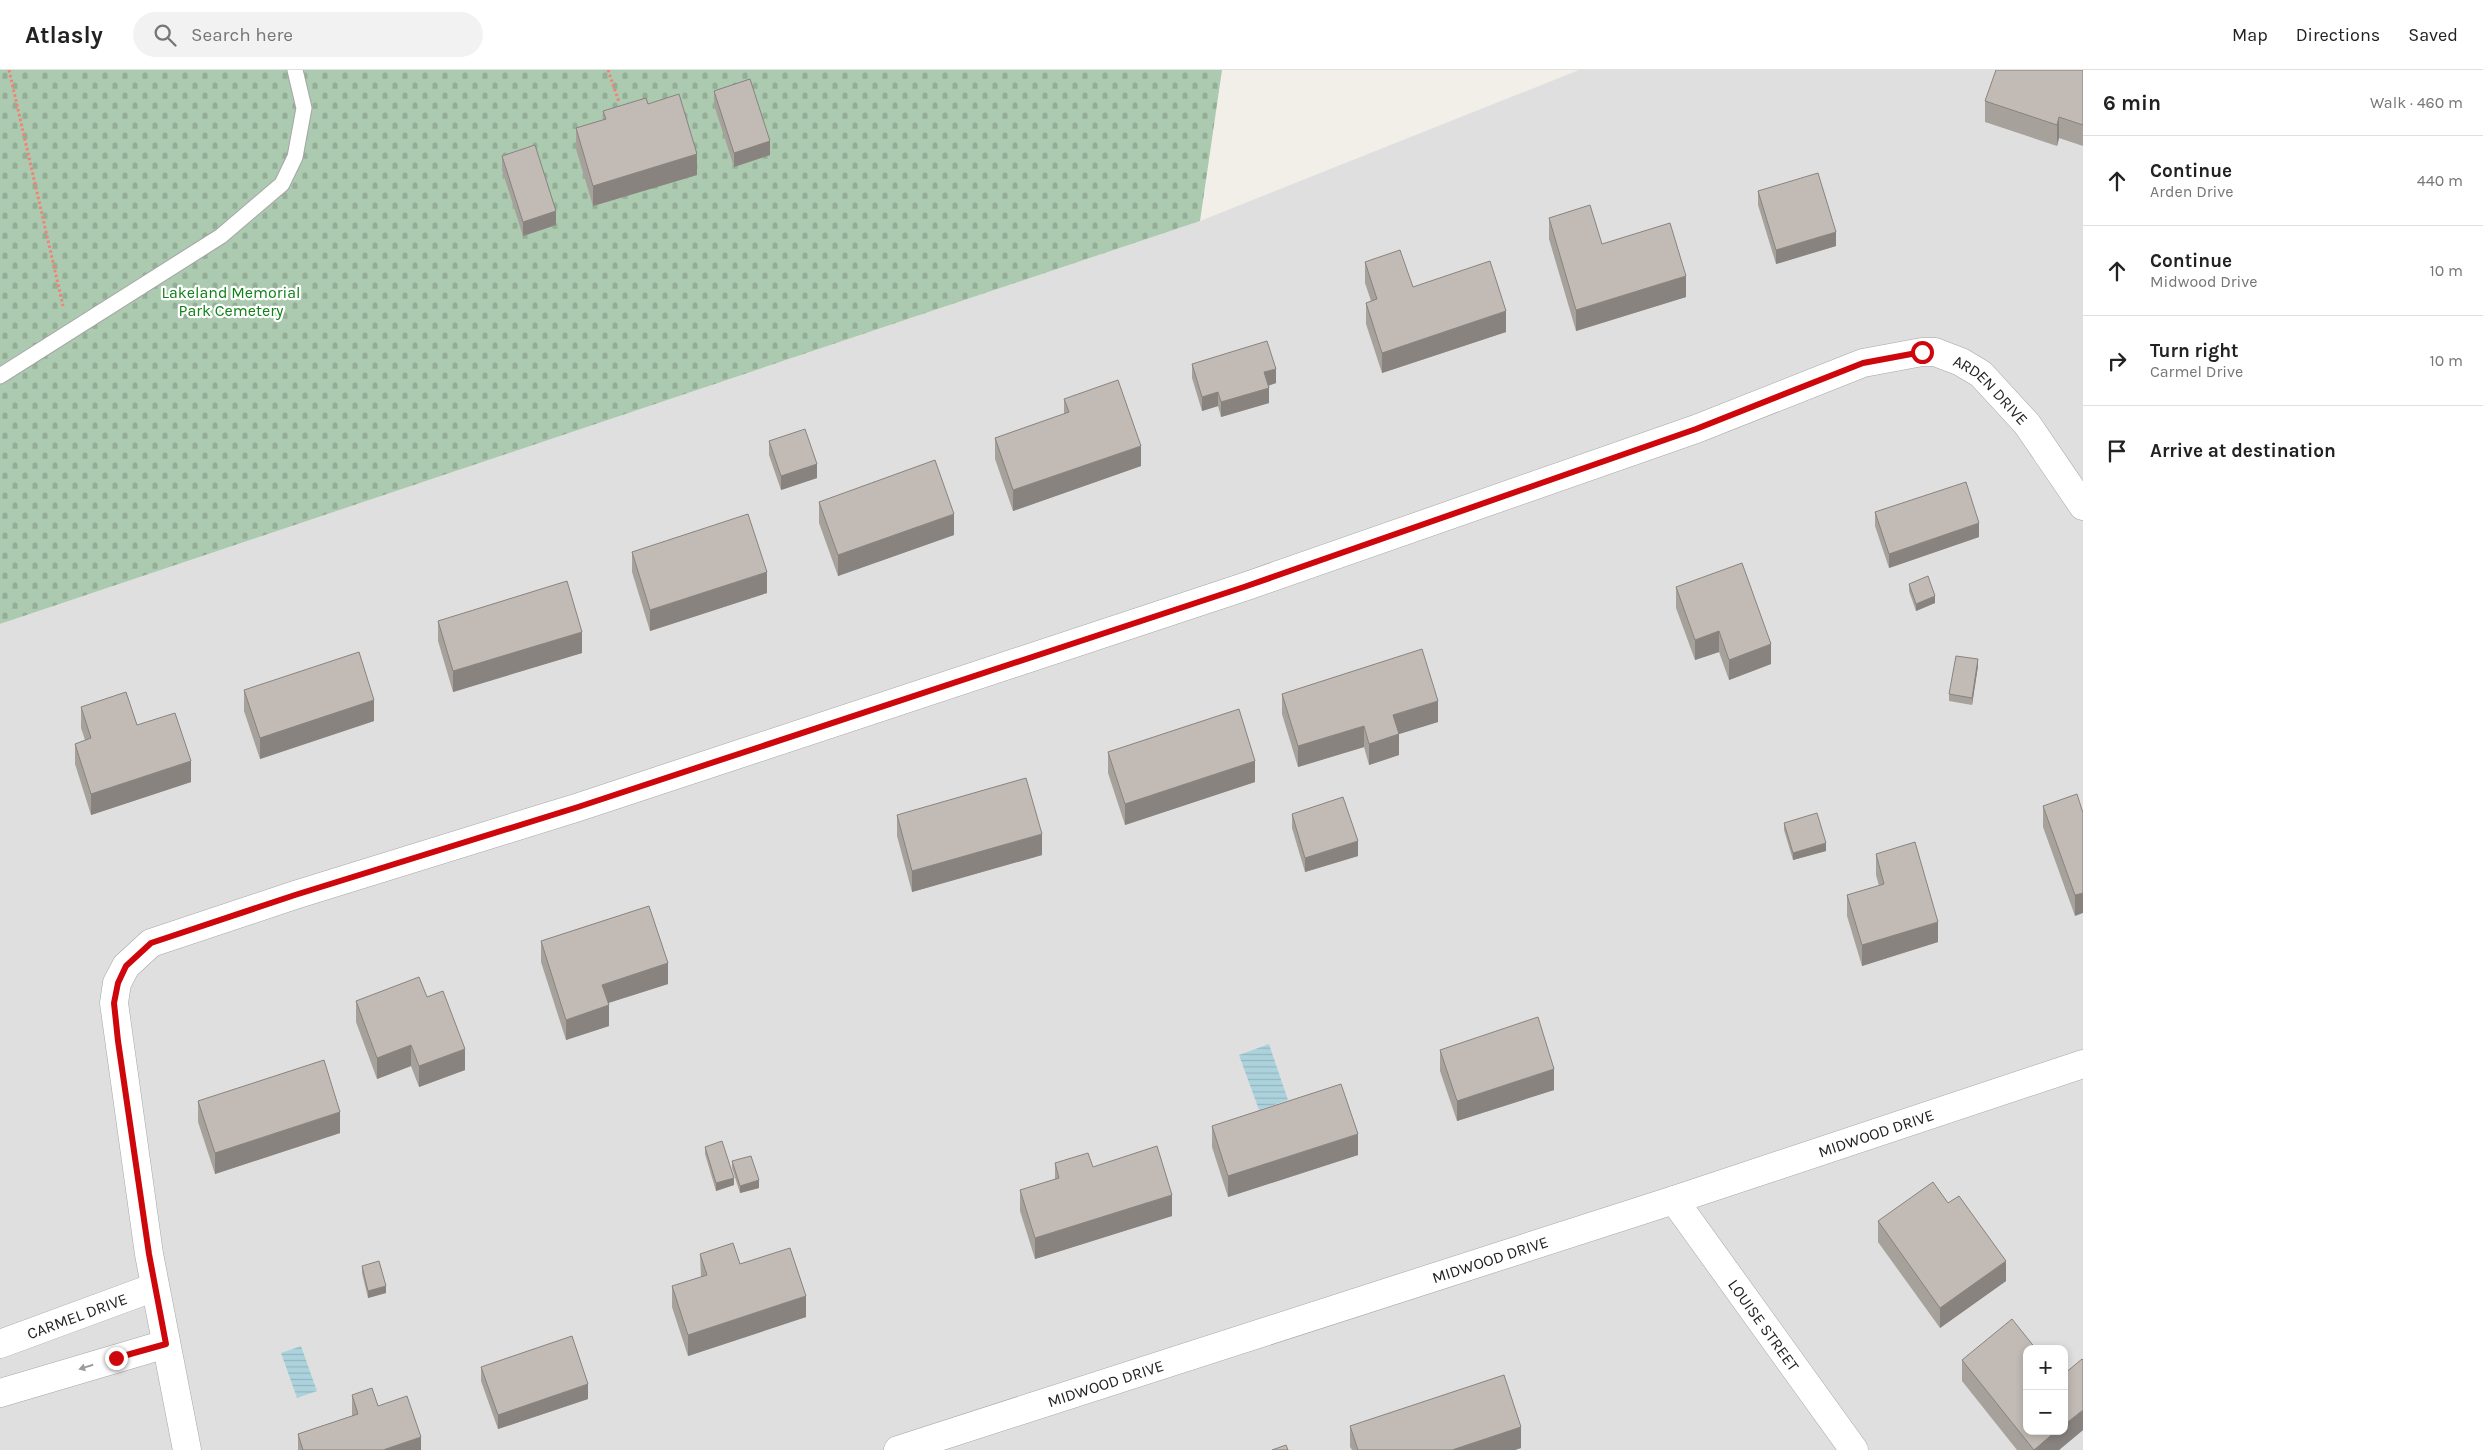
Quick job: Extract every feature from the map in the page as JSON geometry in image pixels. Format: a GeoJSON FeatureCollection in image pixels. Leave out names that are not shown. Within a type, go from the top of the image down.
{"type":"FeatureCollection","features":[{"type":"Feature","properties":{"kind":"street","name":"ARDEN DRIVE"},"geometry":{"type":"LineString","coordinates":[[156,1287],[118,1041],[114,1003],[118,983],[126,966],[151,943],[295,895],[578,807],[1244,587],[1696,429],[1863,363],[1922,352],[1935,352],[1961,362],[1981,374],[2027,424],[2083,506]]}},
{"type":"Feature","properties":{"kind":"street","name":"MIDWOOD DRIVE"},"geometry":{"type":"LineString","coordinates":[[898,1450],[1674,1200],[2083,1064]]}},
{"type":"Feature","properties":{"kind":"street","name":"LOUISE STREET"},"geometry":{"type":"LineString","coordinates":[[1674,1200],[1854,1450]]}},
{"type":"Feature","properties":{"kind":"street","name":"CARMEL DRIVE"},"geometry":{"type":"LineString","coordinates":[[0,1344],[156,1287]]}},
{"type":"Feature","properties":{"kind":"street"},"geometry":{"type":"LineString","coordinates":[[156,1287],[187,1450]]}},
{"type":"Feature","properties":{"kind":"street"},"geometry":{"type":"LineString","coordinates":[[0,1392],[166,1344]]}},
{"type":"Feature","properties":{"kind":"lane"},"geometry":{"type":"LineString","coordinates":[[0,376],[221,236],[282,184],[296,156],[304,108],[295,70]]}},
{"type":"Feature","properties":{"kind":"path"},"geometry":{"type":"LineString","coordinates":[[9,70],[69,332]]}},
{"type":"Feature","properties":{"kind":"path"},"geometry":{"type":"LineString","coordinates":[[608,70],[619,102]]}},
{"type":"Feature","properties":{"kind":"shaded area"},"geometry":{"type":"Polygon","coordinates":[[[1579,70],[2083,70],[2083,1450],[0,1450],[0,624],[1200,221],[1579,70]]]}},
{"type":"Feature","properties":{"kind":"green space","name":"Lakeland Memorial Park Cemetery"},"geometry":{"type":"Polygon","coordinates":[[[0,70],[1222,70],[1200,221],[0,624],[0,70]]]}},
{"type":"Feature","properties":{"kind":"water"},"geometry":{"type":"Polygon","coordinates":[[[1269,1044],[1288,1100],[1259,1110],[1239,1055],[1269,1044]]]}},
{"type":"Feature","properties":{"kind":"water"},"geometry":{"type":"Polygon","coordinates":[[[301,1346],[317,1391],[297,1398],[281,1353],[301,1346]]]}},
{"type":"Feature","properties":{"kind":"building"},"geometry":{"type":"Polygon","coordinates":[[[1996,70],[2083,70],[2083,125],[2059,117],[2057,125],[1985,101],[1996,70]]]}},
{"type":"Feature","properties":{"kind":"building"},"geometry":{"type":"Polygon","coordinates":[[[750,79],[770,141],[734,153],[714,91],[750,79]]]}},
{"type":"Feature","properties":{"kind":"building"},"geometry":{"type":"Polygon","coordinates":[[[679,94],[697,154],[593,186],[576,128],[606,119],[603,111],[646,98],[648,104],[679,94]]]}},
{"type":"Feature","properties":{"kind":"building"},"geometry":{"type":"Polygon","coordinates":[[[535,145],[556,211],[523,222],[502,156],[535,145]]]}},
{"type":"Feature","properties":{"kind":"building"},"geometry":{"type":"Polygon","coordinates":[[[1818,173],[1836,232],[1776,250],[1758,191],[1818,173]]]}},
{"type":"Feature","properties":{"kind":"building"},"geometry":{"type":"Polygon","coordinates":[[[1590,205],[1602,244],[1670,223],[1686,276],[1576,310],[1549,218],[1590,205]]]}},
{"type":"Feature","properties":{"kind":"building"},"geometry":{"type":"Polygon","coordinates":[[[1400,250],[1413,287],[1490,261],[1506,311],[1382,353],[1366,303],[1377,299],[1365,262],[1400,250]]]}},
{"type":"Feature","properties":{"kind":"building"},"geometry":{"type":"Polygon","coordinates":[[[1267,341],[1276,369],[1264,372],[1269,388],[1221,402],[1218,392],[1202,397],[1192,364],[1267,341]]]}},
{"type":"Feature","properties":{"kind":"building"},"geometry":{"type":"Polygon","coordinates":[[[1118,380],[1141,446],[1013,490],[995,438],[1069,412],[1064,399],[1118,380]]]}},
{"type":"Feature","properties":{"kind":"building"},"geometry":{"type":"Polygon","coordinates":[[[805,429],[817,464],[781,476],[769,441],[805,429]]]}},
{"type":"Feature","properties":{"kind":"building"},"geometry":{"type":"Polygon","coordinates":[[[935,460],[954,514],[838,555],[819,502],[935,460]]]}},
{"type":"Feature","properties":{"kind":"building"},"geometry":{"type":"Polygon","coordinates":[[[1966,482],[1979,523],[1889,554],[1875,512],[1966,482]]]}},
{"type":"Feature","properties":{"kind":"building"},"geometry":{"type":"Polygon","coordinates":[[[748,514],[767,572],[650,610],[632,552],[748,514]]]}},
{"type":"Feature","properties":{"kind":"building"},"geometry":{"type":"Polygon","coordinates":[[[1742,563],[1771,644],[1729,660],[1719,631],[1695,640],[1676,587],[1742,563]]]}},
{"type":"Feature","properties":{"kind":"building"},"geometry":{"type":"Polygon","coordinates":[[[1928,576],[1935,596],[1916,604],[1909,584],[1928,576]]]}},
{"type":"Feature","properties":{"kind":"building"},"geometry":{"type":"Polygon","coordinates":[[[567,581],[582,632],[453,671],[438,621],[567,581]]]}},
{"type":"Feature","properties":{"kind":"building"},"geometry":{"type":"Polygon","coordinates":[[[1422,649],[1438,701],[1393,715],[1399,734],[1369,744],[1364,726],[1298,746],[1282,694],[1422,649]]]}},
{"type":"Feature","properties":{"kind":"building"},"geometry":{"type":"Polygon","coordinates":[[[359,652],[374,700],[260,738],[244,690],[359,652]]]}},
{"type":"Feature","properties":{"kind":"building"},"geometry":{"type":"Polygon","coordinates":[[[1956,656],[1978,659],[1972,698],[1949,694],[1956,656]]]}},
{"type":"Feature","properties":{"kind":"building"},"geometry":{"type":"Polygon","coordinates":[[[126,692],[137,725],[175,713],[191,761],[91,794],[75,744],[91,738],[81,707],[126,692]]]}},
{"type":"Feature","properties":{"kind":"building"},"geometry":{"type":"Polygon","coordinates":[[[1239,709],[1255,761],[1125,804],[1108,752],[1239,709]]]}},
{"type":"Feature","properties":{"kind":"building"},"geometry":{"type":"Polygon","coordinates":[[[1026,778],[1042,834],[912,871],[897,815],[1026,778]]]}},
{"type":"Feature","properties":{"kind":"building"},"geometry":{"type":"Polygon","coordinates":[[[2077,794],[2083,813],[2083,893],[2075,895],[2043,806],[2077,794]]]}},
{"type":"Feature","properties":{"kind":"building"},"geometry":{"type":"Polygon","coordinates":[[[1343,797],[1358,841],[1305,858],[1292,814],[1343,797]]]}},
{"type":"Feature","properties":{"kind":"building"},"geometry":{"type":"Polygon","coordinates":[[[1817,813],[1826,843],[1793,853],[1784,823],[1817,813]]]}},
{"type":"Feature","properties":{"kind":"building"},"geometry":{"type":"Polygon","coordinates":[[[1915,842],[1938,922],[1862,945],[1847,895],[1884,884],[1876,854],[1915,842]]]}},
{"type":"Feature","properties":{"kind":"building"},"geometry":{"type":"Polygon","coordinates":[[[649,906],[668,963],[602,985],[609,1005],[566,1020],[541,941],[649,906]]]}},
{"type":"Feature","properties":{"kind":"building"},"geometry":{"type":"Polygon","coordinates":[[[419,977],[427,997],[443,991],[465,1049],[419,1066],[411,1045],[377,1058],[356,1001],[419,977]]]}},
{"type":"Feature","properties":{"kind":"building"},"geometry":{"type":"Polygon","coordinates":[[[1538,1017],[1554,1069],[1457,1101],[1440,1050],[1538,1017]]]}},
{"type":"Feature","properties":{"kind":"building"},"geometry":{"type":"Polygon","coordinates":[[[324,1060],[340,1112],[215,1153],[198,1101],[324,1060]]]}},
{"type":"Feature","properties":{"kind":"building"},"geometry":{"type":"Polygon","coordinates":[[[1341,1084],[1358,1134],[1228,1176],[1212,1126],[1341,1084]]]}},
{"type":"Feature","properties":{"kind":"building"},"geometry":{"type":"Polygon","coordinates":[[[722,1141],[734,1178],[716,1183],[705,1147],[722,1141]]]}},
{"type":"Feature","properties":{"kind":"building"},"geometry":{"type":"Polygon","coordinates":[[[1157,1146],[1172,1195],[1035,1238],[1020,1190],[1059,1178],[1055,1163],[1088,1153],[1093,1167],[1157,1146]]]}},
{"type":"Feature","properties":{"kind":"building"},"geometry":{"type":"Polygon","coordinates":[[[751,1156],[759,1180],[740,1186],[732,1161],[751,1156]]]}},
{"type":"Feature","properties":{"kind":"building"},"geometry":{"type":"Polygon","coordinates":[[[1933,1182],[1948,1203],[1959,1196],[2006,1261],[1940,1308],[1878,1221],[1933,1182]]]}},
{"type":"Feature","properties":{"kind":"building"},"geometry":{"type":"Polygon","coordinates":[[[733,1243],[740,1264],[790,1248],[806,1296],[688,1335],[672,1286],[707,1275],[700,1254],[733,1243]]]}},
{"type":"Feature","properties":{"kind":"building"},"geometry":{"type":"Polygon","coordinates":[[[379,1261],[386,1286],[368,1291],[362,1266],[379,1261]]]}},
{"type":"Feature","properties":{"kind":"building"},"geometry":{"type":"Polygon","coordinates":[[[2012,1319],[2033,1345],[2023,1345],[2023,1435],[2051,1435],[2034,1450],[1962,1360],[2012,1319]]]}},
{"type":"Feature","properties":{"kind":"building"},"geometry":{"type":"Polygon","coordinates":[[[572,1336],[588,1384],[498,1415],[481,1367],[572,1336]]]}},
{"type":"Feature","properties":{"kind":"building"},"geometry":{"type":"Polygon","coordinates":[[[2083,1360],[2083,1410],[2068,1422],[2068,1390],[2068,1371],[2083,1360]]]}},
{"type":"Feature","properties":{"kind":"building"},"geometry":{"type":"Polygon","coordinates":[[[1504,1375],[1521,1427],[1452,1450],[1358,1450],[1350,1426],[1504,1375]]]}},
{"type":"Feature","properties":{"kind":"building"},"geometry":{"type":"Polygon","coordinates":[[[372,1388],[378,1406],[407,1396],[421,1437],[383,1450],[303,1450],[298,1434],[358,1414],[352,1395],[372,1388]]]}},
{"type":"Feature","properties":{"kind":"building"},"geometry":{"type":"Polygon","coordinates":[[[1286,1445],[1288,1450],[1272,1450],[1286,1445]]]}},
{"type":"Feature","properties":{"kind":"route"},"geometry":{"type":"LineString","coordinates":[[116,1358],[166,1344],[149,1254],[114,1003],[118,983],[126,966],[151,943],[295,895],[578,807],[1244,587],[1696,429],[1863,363],[1922,352]]}}]}
